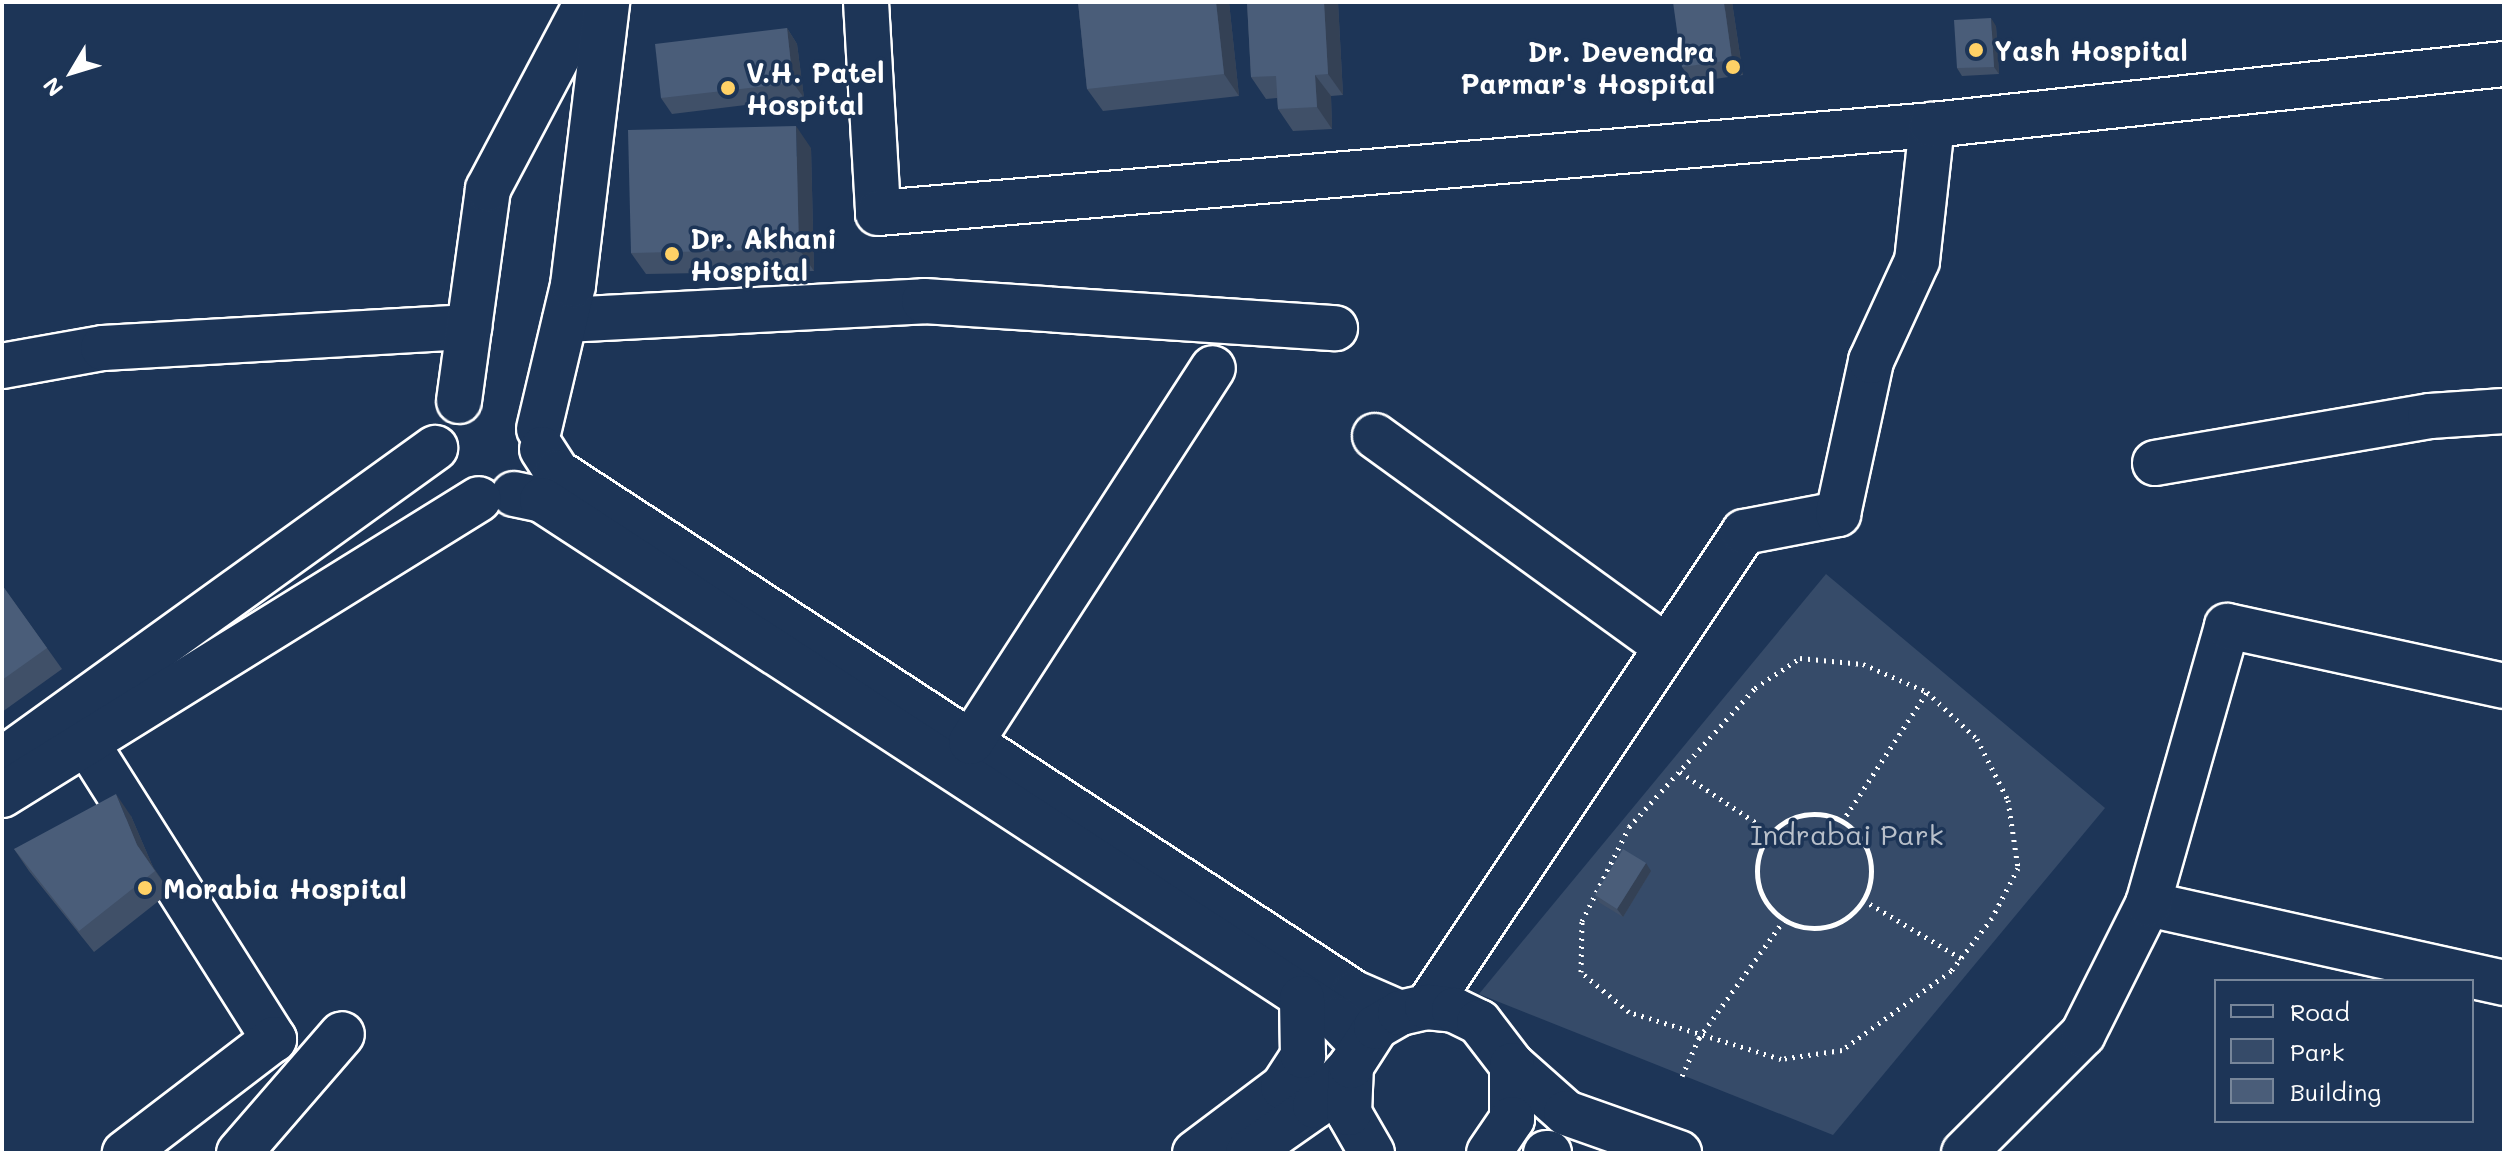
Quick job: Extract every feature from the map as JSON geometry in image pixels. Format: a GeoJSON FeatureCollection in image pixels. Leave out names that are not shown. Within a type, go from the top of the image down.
{"type":"FeatureCollection","features":[{"type":"Feature","properties":{"kind":"street"},"geometry":{"type":"LineString","coordinates":[[866,2],[878,213],[1932,125],[2504,64]]}},
{"type":"Feature","properties":{"kind":"street"},"geometry":{"type":"LineString","coordinates":[[2,795],[497,496],[538,468],[565,320],[611,4]]}},
{"type":"Feature","properties":{"kind":"street"},"geometry":{"type":"LineString","coordinates":[[611,4],[488,189],[459,401],[438,429],[435,448],[449,481],[497,496],[542,500],[1337,1019],[1356,1055],[1349,1113],[1372,1153]]}},
{"type":"Feature","properties":{"kind":"street"},"geometry":{"type":"LineString","coordinates":[[1248,1153],[1315,1106],[1356,1055],[1413,1010],[1744,532],[1838,514],[1871,361],[1917,261],[1932,125]]}},
{"type":"Feature","properties":{"kind":"street"},"geometry":{"type":"LineString","coordinates":[[565,320],[924,301],[1335,328]]}},
{"type":"Feature","properties":{"kind":"street"},"geometry":{"type":"LineString","coordinates":[[2,366],[103,348],[469,327]]}},
{"type":"Feature","properties":{"kind":"street"},"geometry":{"type":"LineString","coordinates":[[971,742],[1213,368]]}},
{"type":"Feature","properties":{"kind":"street"},"geometry":{"type":"LineString","coordinates":[[459,401],[477,394],[515,399],[530,412],[557,472],[1354,993],[1413,1010],[1454,1010],[1479,1022],[1499,1041],[1512,1065],[1566,1113],[1679,1153]]}},
{"type":"Feature","properties":{"kind":"street"},"geometry":{"type":"LineString","coordinates":[[2155,463],[2430,416],[2504,411]]}},
{"type":"Feature","properties":{"kind":"street"},"geometry":{"type":"LineString","coordinates":[[1375,436],[1667,647]]}},
{"type":"Feature","properties":{"kind":"street"},"geometry":{"type":"LineString","coordinates":[[2,760],[435,448]]}},
{"type":"Feature","properties":{"kind":"street"},"geometry":{"type":"LineString","coordinates":[[1964,1153],[2083,1034],[2148,904],[2227,626],[2504,686]]}},
{"type":"Feature","properties":{"kind":"street"},"geometry":{"type":"LineString","coordinates":[[86,742],[274,1039],[125,1153]]}},
{"type":"Feature","properties":{"kind":"street"},"geometry":{"type":"LineString","coordinates":[[2148,904],[2504,983]]}},
{"type":"Feature","properties":{"kind":"street"},"geometry":{"type":"LineString","coordinates":[[1195,1153],[1283,1087],[1303,1056],[1302,998]]}},
{"type":"Feature","properties":{"kind":"street"},"geometry":{"type":"LineString","coordinates":[[239,1153],[342,1034]]}},
{"type":"Feature","properties":{"kind":"street"},"geometry":{"type":"LineString","coordinates":[[1489,1153],[1512,1119],[1512,1065]]}},
{"type":"Feature","properties":{"kind":"path"},"geometry":{"type":"LineString","coordinates":[[1800,658],[1863,664],[1927,692],[1983,751],[2008,800],[2018,868],[1992,918],[1961,958],[1902,1009],[1842,1050],[1781,1059],[1699,1038],[1629,1012],[1581,972],[1582,921],[1618,847],[1629,827],[1680,772],[1755,688],[1800,658]]}},
{"type":"Feature","properties":{"kind":"path"},"geometry":{"type":"LineString","coordinates":[[1842,822],[1927,692]]}},
{"type":"Feature","properties":{"kind":"path"},"geometry":{"type":"LineString","coordinates":[[1680,772],[1771,833]]}},
{"type":"Feature","properties":{"kind":"path"},"geometry":{"type":"LineString","coordinates":[[1805,815],[1842,822],[1856,833],[1871,866],[1863,900],[1836,924],[1800,927],[1784,920],[1760,889],[1760,850],[1771,833],[1805,815]]}},
{"type":"Feature","properties":{"kind":"path"},"geometry":{"type":"LineString","coordinates":[[1863,900],[1961,958]]}},
{"type":"Feature","properties":{"kind":"path"},"geometry":{"type":"LineString","coordinates":[[1682,1076],[1699,1038],[1784,920]]}},
{"type":"Feature","properties":{"kind":"green space","name":"Indrabai Park"},"geometry":{"type":"Polygon","coordinates":[[[1826,574],[2105,808],[1833,1135],[1479,994],[1826,574]]]}},
{"type":"Feature","properties":{"kind":"building"},"geometry":{"type":"Polygon","coordinates":[[[1078,2],[1216,2],[1224,74],[1087,89],[1078,2]]]}},
{"type":"Feature","properties":{"kind":"building"},"geometry":{"type":"Polygon","coordinates":[[[1247,2],[1324,2],[1328,74],[1315,75],[1317,107],[1278,109],[1276,76],[1251,77],[1247,2]]]}},
{"type":"Feature","properties":{"kind":"building"},"geometry":{"type":"Polygon","coordinates":[[[1673,2],[1724,2],[1732,60],[1682,67],[1673,2]]]}},
{"type":"Feature","properties":{"kind":"building"},"geometry":{"type":"Polygon","coordinates":[[[1991,18],[1994,67],[1957,68],[1954,20],[1991,18]]]}},
{"type":"Feature","properties":{"kind":"building"},"geometry":{"type":"Polygon","coordinates":[[[787,28],[793,83],[661,98],[655,44],[787,28]]]}},
{"type":"Feature","properties":{"kind":"building"},"geometry":{"type":"Polygon","coordinates":[[[796,126],[799,249],[631,253],[628,130],[796,126]]]}},
{"type":"Feature","properties":{"kind":"building"},"geometry":{"type":"Polygon","coordinates":[[[2,585],[47,648],[2,680],[2,585]]]}},
{"type":"Feature","properties":{"kind":"building"},"geometry":{"type":"Polygon","coordinates":[[[116,794],[137,845],[155,871],[79,931],[14,849],[116,794]]]}},
{"type":"Feature","properties":{"kind":"building"},"geometry":{"type":"Polygon","coordinates":[[[1623,849],[1646,863],[1617,909],[1595,895],[1623,849]]]}},
{"type":"Feature","properties":{"kind":"place","name":"Yash Hospital"},"geometry":{"type":"Point","coordinates":[1976,50]}},
{"type":"Feature","properties":{"kind":"place","name":"Dr. Devendra Parmar's Hospital"},"geometry":{"type":"Point","coordinates":[1733,67]}},
{"type":"Feature","properties":{"kind":"place","name":"V.H. Patel Hospital"},"geometry":{"type":"Point","coordinates":[728,88]}},
{"type":"Feature","properties":{"kind":"place","name":"Dr. Akhani Hospital"},"geometry":{"type":"Point","coordinates":[672,254]}},
{"type":"Feature","properties":{"kind":"place","name":"Morabia Hospital"},"geometry":{"type":"Point","coordinates":[145,888]}}]}
